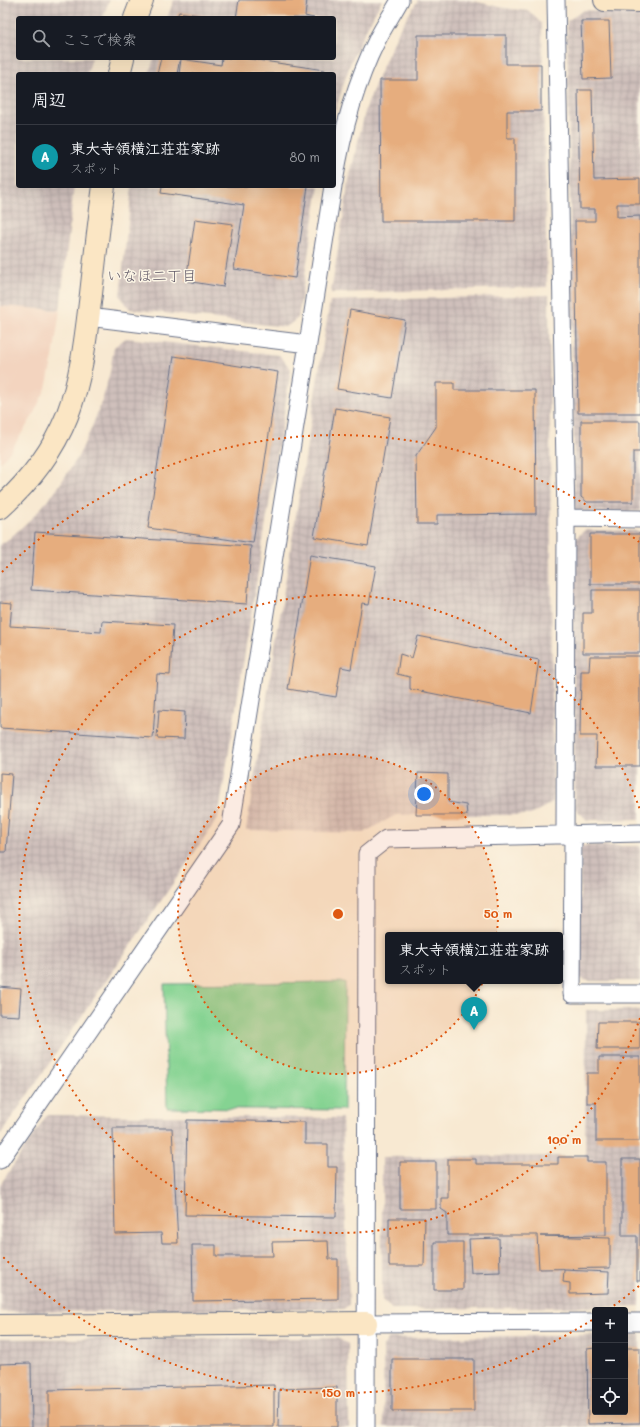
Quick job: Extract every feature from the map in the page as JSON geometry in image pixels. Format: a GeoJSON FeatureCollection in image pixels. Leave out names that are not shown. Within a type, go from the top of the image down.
{"type":"FeatureCollection","features":[{"type":"Feature","properties":{"kind":"street"},"geometry":{"type":"LineString","coordinates":[[136,16],[142,0]]}},
{"type":"Feature","properties":{"kind":"street"},"geometry":{"type":"LineString","coordinates":[[336,171],[341,142],[361,76],[377,39],[400,0]]}},
{"type":"Feature","properties":{"kind":"street"},"geometry":{"type":"LineString","coordinates":[[556,0],[566,518],[572,994],[640,994]]}},
{"type":"Feature","properties":{"kind":"street"},"geometry":{"type":"LineString","coordinates":[[605,0],[640,1]]}},
{"type":"Feature","properties":{"kind":"street"},"geometry":{"type":"LineString","coordinates":[[120,72],[122,60]]}},
{"type":"Feature","properties":{"kind":"street"},"geometry":{"type":"LineString","coordinates":[[0,508],[40,463],[55,440],[66,417],[75,392],[82,367],[104,188]]}},
{"type":"Feature","properties":{"kind":"street"},"geometry":{"type":"LineString","coordinates":[[0,1160],[231,825],[333,188]]}},
{"type":"Feature","properties":{"kind":"street"},"geometry":{"type":"LineString","coordinates":[[88,318],[308,344]]}},
{"type":"Feature","properties":{"kind":"street"},"geometry":{"type":"LineString","coordinates":[[566,518],[640,518]]}},
{"type":"Feature","properties":{"kind":"street"},"geometry":{"type":"LineString","coordinates":[[366,1427],[367,854],[386,839],[640,833]]}},
{"type":"Feature","properties":{"kind":"street"},"geometry":{"type":"LineString","coordinates":[[0,1326],[592,1322]]}},
{"type":"Feature","properties":{"kind":"street"},"geometry":{"type":"LineString","coordinates":[[628,1322],[640,1322]]}},
{"type":"Feature","properties":{"kind":"shaded area"},"geometry":{"type":"Polygon","coordinates":[[[0,0],[109,0],[104,16],[16,16],[16,60],[91,60],[88,72],[16,72],[16,188],[74,188],[60,310],[0,306],[0,0]]]}},
{"type":"Feature","properties":{"kind":"shaded area"},"geometry":{"type":"Polygon","coordinates":[[[174,0],[382,0],[363,35],[349,67],[336,108],[336,72],[150,72],[153,60],[336,60],[336,16],[168,16],[174,0]]]}},
{"type":"Feature","properties":{"kind":"shaded area"},"geometry":{"type":"Polygon","coordinates":[[[418,0],[469,0],[504,8],[529,11],[542,24],[547,287],[331,293],[350,175],[366,108],[399,30],[418,0]]]}},
{"type":"Feature","properties":{"kind":"shaded area"},"geometry":{"type":"Polygon","coordinates":[[[584,10],[640,13],[640,511],[575,512],[567,21],[584,10]]]}},
{"type":"Feature","properties":{"kind":"shaded area"},"geometry":{"type":"Polygon","coordinates":[[[132,188],[319,188],[298,318],[286,327],[130,309],[120,296],[132,188]]]}},
{"type":"Feature","properties":{"kind":"shaded area"},"geometry":{"type":"Polygon","coordinates":[[[549,295],[553,802],[530,815],[396,815],[363,833],[246,830],[330,301],[549,295]]]}},
{"type":"Feature","properties":{"kind":"shaded area"},"geometry":{"type":"Polygon","coordinates":[[[0,306],[60,310],[53,357],[46,388],[32,417],[11,450],[0,463],[0,306]]]}},
{"type":"Feature","properties":{"kind":"shaded area"},"geometry":{"type":"Polygon","coordinates":[[[126,338],[279,355],[291,369],[218,818],[0,1135],[0,545],[34,516],[55,492],[78,457],[103,398],[110,372],[114,347],[126,338]]]}},
{"type":"Feature","properties":{"kind":"shaded area"},"geometry":{"type":"Polygon","coordinates":[[[585,530],[640,531],[640,819],[587,820],[575,808],[573,541],[585,530]]]}},
{"type":"Feature","properties":{"kind":"shaded area"},"geometry":{"type":"Polygon","coordinates":[[[581,846],[640,846],[640,981],[589,981],[579,978],[581,846]]]}},
{"type":"Feature","properties":{"kind":"shaded area"},"geometry":{"type":"Polygon","coordinates":[[[586,1010],[640,1010],[640,1306],[392,1309],[382,1300],[382,1157],[585,1156],[586,1010]]]}},
{"type":"Feature","properties":{"kind":"shaded area"},"geometry":{"type":"Polygon","coordinates":[[[47,1115],[342,1118],[349,1305],[343,1309],[0,1312],[0,1185],[47,1115]]]}},
{"type":"Feature","properties":{"kind":"shaded area"},"geometry":{"type":"Polygon","coordinates":[[[628,1334],[640,1334],[640,1427],[384,1427],[383,1346],[389,1338],[592,1335],[592,1415],[628,1415],[628,1334]]]}},
{"type":"Feature","properties":{"kind":"shaded area"},"geometry":{"type":"Polygon","coordinates":[[[337,1338],[348,1344],[349,1427],[0,1427],[0,1339],[337,1338]]]}},
{"type":"Feature","properties":{"kind":"green space"},"geometry":{"type":"Polygon","coordinates":[[[345,982],[344,1110],[167,1108],[164,984],[345,982]]]}},
{"type":"Feature","properties":{"kind":"building"},"geometry":{"type":"Polygon","coordinates":[[[239,0],[307,0],[305,16],[236,16],[239,0]]]}},
{"type":"Feature","properties":{"kind":"building"},"geometry":{"type":"Polygon","coordinates":[[[179,12],[205,16],[177,16],[179,12]]]}},
{"type":"Feature","properties":{"kind":"building"},"geometry":{"type":"Polygon","coordinates":[[[581,21],[609,21],[611,78],[583,79],[581,21]]]}},
{"type":"Feature","properties":{"kind":"building"},"geometry":{"type":"Polygon","coordinates":[[[418,35],[506,35],[506,64],[541,64],[541,111],[507,111],[507,138],[515,138],[515,221],[381,221],[380,80],[418,80],[418,35]]]}},
{"type":"Feature","properties":{"kind":"building"},"geometry":{"type":"Polygon","coordinates":[[[160,60],[180,60],[177,72],[158,72],[160,60]]]}},
{"type":"Feature","properties":{"kind":"building"},"geometry":{"type":"Polygon","coordinates":[[[181,60],[221,65],[222,60],[257,60],[325,70],[325,72],[179,72],[181,60]]]}},
{"type":"Feature","properties":{"kind":"building"},"geometry":{"type":"Polygon","coordinates":[[[578,90],[592,90],[594,180],[640,179],[640,204],[617,204],[617,217],[640,216],[640,413],[578,413],[575,221],[595,221],[595,209],[580,209],[578,90]]]}},
{"type":"Feature","properties":{"kind":"building"},"geometry":{"type":"Polygon","coordinates":[[[162,188],[308,188],[295,278],[234,269],[244,205],[161,193],[162,188]]]}},
{"type":"Feature","properties":{"kind":"building"},"geometry":{"type":"Polygon","coordinates":[[[195,219],[233,224],[223,287],[186,281],[195,219]]]}},
{"type":"Feature","properties":{"kind":"building"},"geometry":{"type":"Polygon","coordinates":[[[350,310],[405,320],[392,398],[337,389],[350,310]]]}},
{"type":"Feature","properties":{"kind":"building"},"geometry":{"type":"Polygon","coordinates":[[[174,356],[278,372],[253,543],[148,528],[174,356]]]}},
{"type":"Feature","properties":{"kind":"building"},"geometry":{"type":"Polygon","coordinates":[[[436,383],[454,383],[454,390],[535,390],[536,514],[437,515],[437,524],[417,524],[416,456],[436,427],[436,383]]]}},
{"type":"Feature","properties":{"kind":"building"},"geometry":{"type":"Polygon","coordinates":[[[335,408],[390,417],[368,546],[314,537],[335,408]]]}},
{"type":"Feature","properties":{"kind":"building"},"geometry":{"type":"Polygon","coordinates":[[[581,421],[640,421],[640,452],[633,452],[633,502],[587,502],[581,497],[581,421]]]}},
{"type":"Feature","properties":{"kind":"building"},"geometry":{"type":"Polygon","coordinates":[[[35,532],[251,546],[247,604],[31,590],[35,532]]]}},
{"type":"Feature","properties":{"kind":"building"},"geometry":{"type":"Polygon","coordinates":[[[590,534],[640,534],[640,584],[590,584],[590,534]]]}},
{"type":"Feature","properties":{"kind":"building"},"geometry":{"type":"Polygon","coordinates":[[[310,555],[376,566],[369,604],[362,603],[351,669],[341,667],[336,697],[288,689],[310,555]]]}},
{"type":"Feature","properties":{"kind":"building"},"geometry":{"type":"Polygon","coordinates":[[[592,590],[640,590],[640,653],[583,653],[583,613],[592,613],[592,590]]]}},
{"type":"Feature","properties":{"kind":"building"},"geometry":{"type":"Polygon","coordinates":[[[0,602],[12,603],[10,626],[101,632],[102,621],[173,625],[170,675],[157,674],[153,738],[0,728],[0,602]]]}},
{"type":"Feature","properties":{"kind":"building"},"geometry":{"type":"Polygon","coordinates":[[[418,636],[539,660],[531,713],[410,689],[410,677],[397,674],[400,654],[412,658],[418,636]]]}},
{"type":"Feature","properties":{"kind":"building"},"geometry":{"type":"Polygon","coordinates":[[[590,656],[640,656],[640,766],[596,766],[597,736],[580,736],[581,671],[589,671],[590,656]]]}},
{"type":"Feature","properties":{"kind":"building"},"geometry":{"type":"Polygon","coordinates":[[[159,710],[185,712],[184,739],[157,738],[159,710]]]}},
{"type":"Feature","properties":{"kind":"building"},"geometry":{"type":"Polygon","coordinates":[[[0,773],[12,774],[6,852],[0,852],[0,773]]]}},
{"type":"Feature","properties":{"kind":"building"},"geometry":{"type":"Polygon","coordinates":[[[418,773],[448,774],[448,802],[466,805],[467,815],[416,815],[418,773]]]}},
{"type":"Feature","properties":{"kind":"building"},"geometry":{"type":"Polygon","coordinates":[[[0,987],[21,989],[19,1016],[0,1015],[0,987]]]}},
{"type":"Feature","properties":{"kind":"building"},"geometry":{"type":"Polygon","coordinates":[[[598,1022],[640,1022],[640,1049],[597,1049],[598,1022]]]}},
{"type":"Feature","properties":{"kind":"building"},"geometry":{"type":"Polygon","coordinates":[[[599,1057],[640,1057],[640,1141],[596,1141],[596,1103],[587,1103],[587,1073],[599,1073],[599,1057]]]}},
{"type":"Feature","properties":{"kind":"building"},"geometry":{"type":"Polygon","coordinates":[[[187,1120],[305,1122],[305,1144],[328,1144],[328,1167],[337,1167],[336,1217],[185,1215],[187,1120]]]}},
{"type":"Feature","properties":{"kind":"building"},"geometry":{"type":"Polygon","coordinates":[[[113,1128],[172,1128],[178,1243],[162,1243],[161,1233],[115,1234],[113,1128]]]}},
{"type":"Feature","properties":{"kind":"building"},"geometry":{"type":"Polygon","coordinates":[[[558,1157],[587,1157],[587,1162],[606,1162],[606,1235],[540,1236],[610,1238],[610,1268],[539,1269],[537,1235],[447,1235],[447,1213],[441,1209],[441,1198],[448,1198],[448,1159],[476,1159],[476,1164],[558,1164],[558,1157]]]}},
{"type":"Feature","properties":{"kind":"building"},"geometry":{"type":"Polygon","coordinates":[[[622,1159],[640,1159],[640,1281],[637,1281],[637,1236],[622,1236],[622,1159]]]}},
{"type":"Feature","properties":{"kind":"building"},"geometry":{"type":"Polygon","coordinates":[[[400,1162],[436,1162],[436,1209],[400,1209],[400,1162]]]}},
{"type":"Feature","properties":{"kind":"building"},"geometry":{"type":"Polygon","coordinates":[[[389,1218],[425,1218],[424,1266],[389,1266],[389,1218]]]}},
{"type":"Feature","properties":{"kind":"building"},"geometry":{"type":"Polygon","coordinates":[[[499,1238],[500,1272],[471,1273],[469,1239],[499,1238]]]}},
{"type":"Feature","properties":{"kind":"building"},"geometry":{"type":"Polygon","coordinates":[[[328,1241],[329,1259],[338,1259],[338,1299],[193,1301],[192,1245],[216,1245],[216,1256],[273,1256],[272,1242],[328,1241]]]}},
{"type":"Feature","properties":{"kind":"building"},"geometry":{"type":"Polygon","coordinates":[[[434,1242],[463,1242],[463,1290],[434,1290],[434,1242]]]}},
{"type":"Feature","properties":{"kind":"building"},"geometry":{"type":"Polygon","coordinates":[[[564,1270],[609,1272],[608,1293],[570,1294],[570,1283],[563,1282],[564,1270]]]}},
{"type":"Feature","properties":{"kind":"building"},"geometry":{"type":"Polygon","coordinates":[[[592,1348],[592,1415],[628,1415],[628,1348],[640,1348],[640,1423],[588,1424],[587,1349],[592,1348]]]}},
{"type":"Feature","properties":{"kind":"building"},"geometry":{"type":"Polygon","coordinates":[[[392,1359],[474,1359],[474,1411],[392,1411],[392,1359]]]}},
{"type":"Feature","properties":{"kind":"building"},"geometry":{"type":"Polygon","coordinates":[[[31,1363],[32,1427],[0,1427],[0,1364],[31,1363]]]}},
{"type":"Feature","properties":{"kind":"building"},"geometry":{"type":"Polygon","coordinates":[[[274,1385],[274,1427],[49,1427],[49,1390],[274,1385]]]}},
{"type":"Feature","properties":{"kind":"building"},"geometry":{"type":"Polygon","coordinates":[[[337,1387],[337,1427],[278,1427],[279,1389],[337,1387]]]}},
{"type":"Feature","properties":{"kind":"place","name":"東大寺領横江荘荘家跡"},"geometry":{"type":"Point","coordinates":[474,1030]}},
{"type":"Feature","properties":{"kind":"district","name":"いなほ二丁目"},"geometry":{"type":"Point","coordinates":[152,276]}}]}
